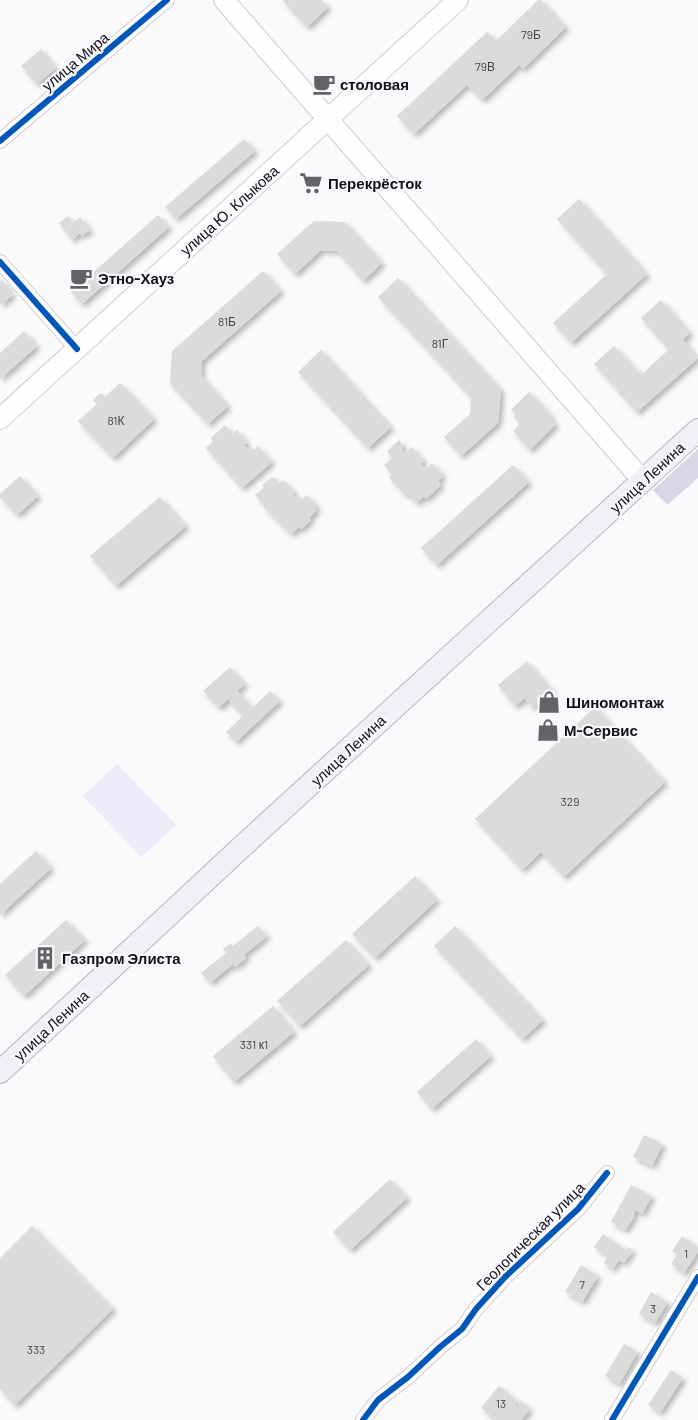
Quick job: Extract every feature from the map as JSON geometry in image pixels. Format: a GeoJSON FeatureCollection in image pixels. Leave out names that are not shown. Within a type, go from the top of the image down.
{"type":"FeatureCollection","features":[{"type":"Feature","properties":{"kind":"main road"},"geometry":{"type":"LineString","coordinates":[[224,0],[643,480]]}},
{"type":"Feature","properties":{"kind":"main road","name":"улица Ю. Клыкова"},"geometry":{"type":"LineString","coordinates":[[0,419],[458,0]]}},
{"type":"Feature","properties":{"kind":"main road","name":"улица Ленина"},"geometry":{"type":"LineString","coordinates":[[0,1072],[404,698],[698,430]]}},
{"type":"Feature","properties":{"kind":"street","name":"улица Мира"},"geometry":{"type":"LineString","coordinates":[[0,141],[167,0]]}},
{"type":"Feature","properties":{"kind":"street"},"geometry":{"type":"LineString","coordinates":[[0,262],[77,349]]}},
{"type":"Feature","properties":{"kind":"street","name":"Геологическая улица"},"geometry":{"type":"LineString","coordinates":[[363,1420],[378,1400],[408,1377],[462,1329],[476,1309],[505,1277],[578,1209],[607,1173]]}},
{"type":"Feature","properties":{"kind":"street"},"geometry":{"type":"LineString","coordinates":[[612,1420],[698,1276]]}},
{"type":"Feature","properties":{"kind":"shaded area"},"geometry":{"type":"Polygon","coordinates":[[[698,449],[698,478],[667,505],[653,490],[698,449]]]}},
{"type":"Feature","properties":{"kind":"shaded area"},"geometry":{"type":"Polygon","coordinates":[[[117,764],[176,825],[141,857],[83,796],[117,764]]]}},
{"type":"Feature","properties":{"kind":"building"},"geometry":{"type":"Polygon","coordinates":[[[282,0],[321,0],[328,7],[307,27],[282,0]]]}},
{"type":"Feature","properties":{"kind":"building"},"geometry":{"type":"Polygon","coordinates":[[[538,0],[541,0],[566,27],[523,69],[519,65],[482,100],[467,85],[414,134],[397,116],[487,32],[496,41],[538,0]]]}},
{"type":"Feature","properties":{"kind":"building"},"geometry":{"type":"Polygon","coordinates":[[[41,49],[56,68],[37,84],[21,66],[41,49]]]}},
{"type":"Feature","properties":{"kind":"building"},"geometry":{"type":"Polygon","coordinates":[[[244,139],[255,151],[176,219],[165,207],[244,139]]]}},
{"type":"Feature","properties":{"kind":"building"},"geometry":{"type":"Polygon","coordinates":[[[579,199],[647,274],[571,343],[553,323],[607,274],[557,219],[579,199]]]}},
{"type":"Feature","properties":{"kind":"building"},"geometry":{"type":"Polygon","coordinates":[[[158,215],[169,227],[82,304],[71,292],[158,215]]]}},
{"type":"Feature","properties":{"kind":"building"},"geometry":{"type":"Polygon","coordinates":[[[68,216],[73,223],[80,217],[90,230],[82,236],[80,233],[72,240],[59,223],[68,216]]]}},
{"type":"Feature","properties":{"kind":"building"},"geometry":{"type":"Polygon","coordinates":[[[314,221],[345,222],[382,263],[363,281],[337,251],[321,250],[295,274],[277,254],[314,221]]]}},
{"type":"Feature","properties":{"kind":"building"},"geometry":{"type":"Polygon","coordinates":[[[263,271],[281,291],[202,361],[201,376],[228,406],[208,424],[170,383],[172,351],[263,271]]]}},
{"type":"Feature","properties":{"kind":"building"},"geometry":{"type":"Polygon","coordinates":[[[398,278],[501,390],[498,423],[461,456],[444,437],[470,414],[471,397],[378,297],[398,278]]]}},
{"type":"Feature","properties":{"kind":"building"},"geometry":{"type":"Polygon","coordinates":[[[2,280],[13,295],[0,305],[0,281],[2,280]]]}},
{"type":"Feature","properties":{"kind":"building"},"geometry":{"type":"Polygon","coordinates":[[[661,300],[690,333],[683,340],[698,358],[637,412],[594,364],[614,346],[641,375],[669,349],[641,318],[661,300]]]}},
{"type":"Feature","properties":{"kind":"building"},"geometry":{"type":"Polygon","coordinates":[[[24,331],[37,346],[0,379],[0,353],[24,331]]]}},
{"type":"Feature","properties":{"kind":"building"},"geometry":{"type":"Polygon","coordinates":[[[321,350],[391,427],[368,448],[298,372],[321,350]]]}},
{"type":"Feature","properties":{"kind":"building"},"geometry":{"type":"Polygon","coordinates":[[[120,383],[154,419],[113,458],[78,421],[97,404],[93,400],[101,393],[105,397],[120,383]]]}},
{"type":"Feature","properties":{"kind":"building"},"geometry":{"type":"Polygon","coordinates":[[[529,392],[556,424],[530,450],[513,431],[520,424],[514,417],[516,415],[511,410],[529,392]]]}},
{"type":"Feature","properties":{"kind":"building"},"geometry":{"type":"Polygon","coordinates":[[[225,425],[232,434],[237,430],[247,442],[244,445],[249,451],[252,448],[254,450],[258,446],[272,462],[242,488],[206,448],[213,441],[211,438],[225,425]]]}},
{"type":"Feature","properties":{"kind":"building"},"geometry":{"type":"Polygon","coordinates":[[[399,440],[404,446],[401,449],[405,453],[412,447],[424,461],[421,464],[425,469],[432,463],[443,476],[438,481],[441,485],[426,499],[424,496],[417,503],[407,493],[405,495],[389,477],[392,474],[384,465],[392,458],[387,451],[399,440]]]}},
{"type":"Feature","properties":{"kind":"building"},"geometry":{"type":"Polygon","coordinates":[[[513,465],[529,482],[437,565],[421,548],[513,465]]]}},
{"type":"Feature","properties":{"kind":"building"},"geometry":{"type":"Polygon","coordinates":[[[20,476],[38,496],[17,515],[0,497],[0,494],[20,476]]]}},
{"type":"Feature","properties":{"kind":"building"},"geometry":{"type":"Polygon","coordinates":[[[272,477],[274,479],[275,477],[280,483],[283,480],[295,492],[292,494],[297,499],[300,497],[302,499],[307,495],[317,506],[314,508],[317,510],[309,518],[311,520],[301,529],[299,527],[291,534],[267,511],[263,506],[265,505],[255,495],[264,488],[262,485],[272,477]]]}},
{"type":"Feature","properties":{"kind":"building"},"geometry":{"type":"Polygon","coordinates":[[[160,497],[186,526],[116,586],[90,556],[160,497]]]}},
{"type":"Feature","properties":{"kind":"building"},"geometry":{"type":"Polygon","coordinates":[[[527,661],[552,691],[533,708],[525,698],[515,706],[498,685],[527,661]]]}},
{"type":"Feature","properties":{"kind":"building"},"geometry":{"type":"Polygon","coordinates":[[[230,667],[245,684],[237,691],[252,708],[270,691],[280,701],[236,742],[226,732],[243,716],[228,699],[219,708],[203,691],[230,667]]]}},
{"type":"Feature","properties":{"kind":"building"},"geometry":{"type":"Polygon","coordinates":[[[595,707],[665,782],[564,877],[541,852],[522,870],[475,819],[595,707]]]}},
{"type":"Feature","properties":{"kind":"building"},"geometry":{"type":"Polygon","coordinates":[[[36,851],[51,868],[0,915],[0,884],[36,851]]]}},
{"type":"Feature","properties":{"kind":"building"},"geometry":{"type":"Polygon","coordinates":[[[415,876],[437,900],[375,958],[352,934],[415,876]]]}},
{"type":"Feature","properties":{"kind":"building","name":"Газпром Элиста"},"geometry":{"type":"Polygon","coordinates":[[[66,920],[85,940],[24,996],[5,975],[66,920]]]}},
{"type":"Feature","properties":{"kind":"building"},"geometry":{"type":"Polygon","coordinates":[[[258,926],[267,936],[244,955],[246,958],[235,967],[233,964],[210,983],[201,973],[226,953],[223,949],[231,943],[233,946],[258,926]]]}},
{"type":"Feature","properties":{"kind":"building"},"geometry":{"type":"Polygon","coordinates":[[[455,926],[543,1020],[522,1039],[434,946],[455,926]]]}},
{"type":"Feature","properties":{"kind":"building"},"geometry":{"type":"Polygon","coordinates":[[[346,940],[369,965],[300,1026],[277,1001],[346,940]]]}},
{"type":"Feature","properties":{"kind":"building"},"geometry":{"type":"Polygon","coordinates":[[[273,1006],[294,1032],[234,1082],[213,1056],[273,1006]]]}},
{"type":"Feature","properties":{"kind":"building"},"geometry":{"type":"Polygon","coordinates":[[[476,1039],[491,1056],[432,1109],[417,1092],[476,1039]]]}},
{"type":"Feature","properties":{"kind":"building"},"geometry":{"type":"Polygon","coordinates":[[[644,1135],[663,1144],[652,1166],[633,1157],[644,1135]]]}},
{"type":"Feature","properties":{"kind":"building"},"geometry":{"type":"Polygon","coordinates":[[[390,1179],[407,1198],[350,1250],[333,1232],[390,1179]]]}},
{"type":"Feature","properties":{"kind":"building"},"geometry":{"type":"Polygon","coordinates":[[[631,1185],[652,1196],[642,1214],[636,1210],[633,1215],[635,1216],[625,1230],[611,1222],[631,1185]]]}},
{"type":"Feature","properties":{"kind":"building"},"geometry":{"type":"Polygon","coordinates":[[[32,1226],[113,1309],[15,1405],[0,1389],[0,1258],[32,1226]]]}},
{"type":"Feature","properties":{"kind":"building"},"geometry":{"type":"Polygon","coordinates":[[[603,1234],[626,1250],[628,1247],[633,1250],[624,1263],[619,1260],[613,1269],[604,1263],[608,1256],[594,1247],[603,1234]]]}},
{"type":"Feature","properties":{"kind":"building"},"geometry":{"type":"Polygon","coordinates":[[[682,1236],[698,1247],[698,1252],[684,1273],[671,1264],[677,1255],[672,1251],[682,1236]]]}},
{"type":"Feature","properties":{"kind":"building"},"geometry":{"type":"Polygon","coordinates":[[[581,1265],[598,1276],[582,1302],[565,1292],[581,1265]]]}},
{"type":"Feature","properties":{"kind":"building"},"geometry":{"type":"Polygon","coordinates":[[[651,1292],[668,1302],[655,1323],[639,1314],[651,1292]]]}},
{"type":"Feature","properties":{"kind":"building"},"geometry":{"type":"Polygon","coordinates":[[[624,1344],[638,1352],[619,1384],[605,1376],[624,1344]]]}},
{"type":"Feature","properties":{"kind":"building"},"geometry":{"type":"Polygon","coordinates":[[[671,1370],[683,1378],[660,1413],[648,1405],[671,1370]]]}},
{"type":"Feature","properties":{"kind":"building"},"geometry":{"type":"Polygon","coordinates":[[[499,1386],[518,1401],[515,1404],[517,1406],[521,1401],[530,1409],[521,1420],[491,1420],[497,1413],[492,1417],[481,1408],[499,1386]]]}},
{"type":"Feature","properties":{"kind":"cycle path"},"geometry":{"type":"LineString","coordinates":[[0,141],[167,0]]}},
{"type":"Feature","properties":{"kind":"cycle path"},"geometry":{"type":"LineString","coordinates":[[0,262],[77,349]]}},
{"type":"Feature","properties":{"kind":"cycle path"},"geometry":{"type":"LineString","coordinates":[[363,1420],[378,1400],[408,1377],[462,1329],[476,1309],[505,1277],[578,1209],[607,1173]]}},
{"type":"Feature","properties":{"kind":"cycle path"},"geometry":{"type":"LineString","coordinates":[[612,1420],[698,1277]]}},
{"type":"Feature","properties":{"kind":"place","name":"столовая"},"geometry":{"type":"Point","coordinates":[324,84]}},
{"type":"Feature","properties":{"kind":"place","name":"Перекрёсток"},"geometry":{"type":"Point","coordinates":[311,183]}},
{"type":"Feature","properties":{"kind":"place","name":"Этно-Хауз"},"geometry":{"type":"Point","coordinates":[81,278]}},
{"type":"Feature","properties":{"kind":"place","name":"Шиномонтаж"},"geometry":{"type":"Point","coordinates":[549,702]}},
{"type":"Feature","properties":{"kind":"place","name":"М-Сервис"},"geometry":{"type":"Point","coordinates":[548,730]}},
{"type":"Feature","properties":{"kind":"place","name":"Газпром Элиста"},"geometry":{"type":"Point","coordinates":[45,958]}}]}
